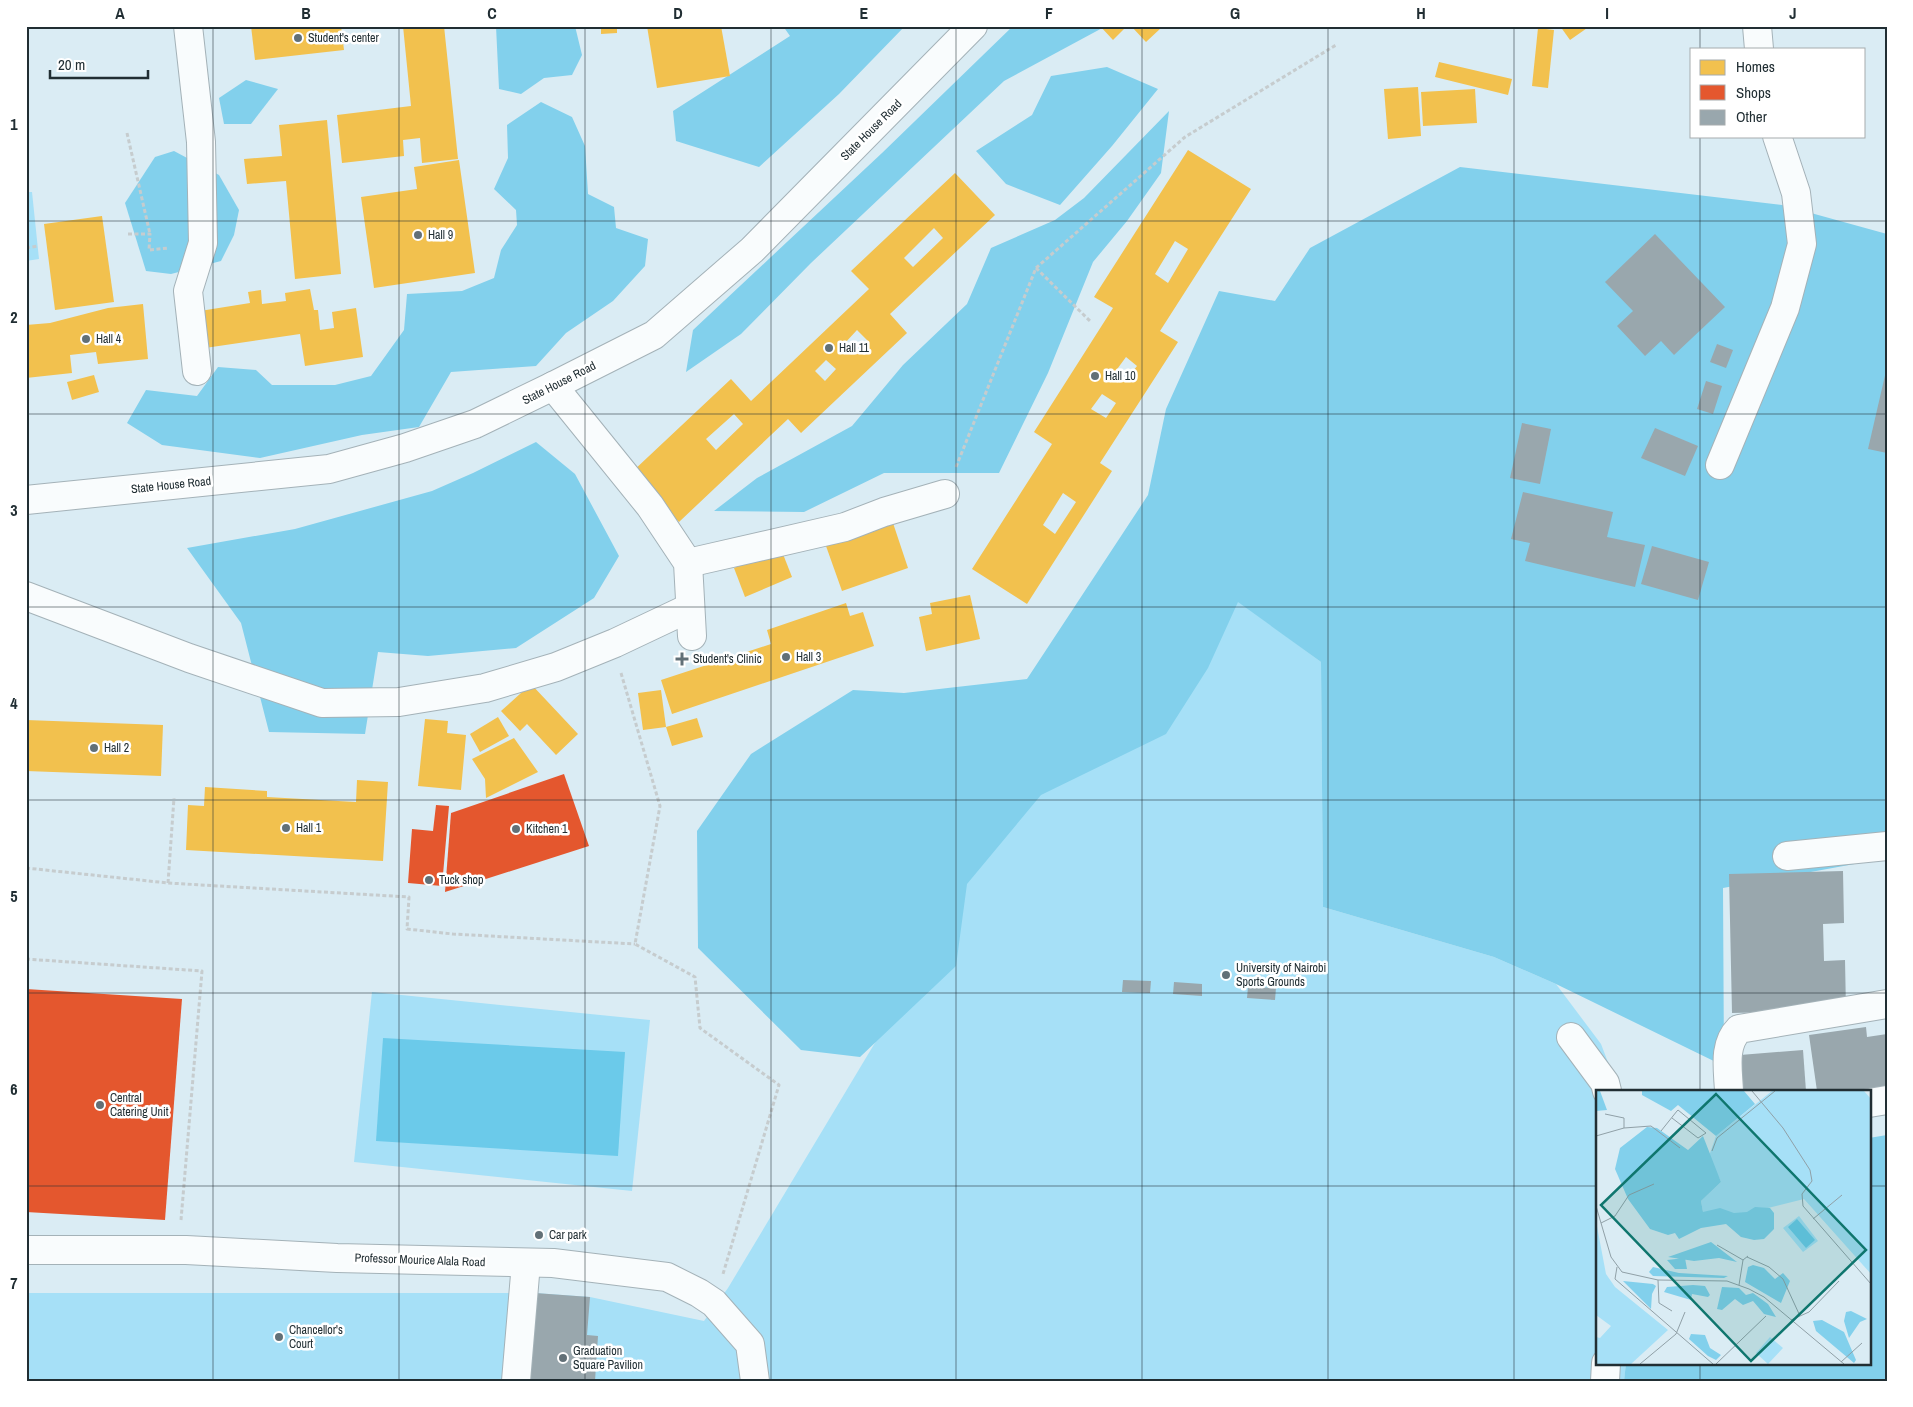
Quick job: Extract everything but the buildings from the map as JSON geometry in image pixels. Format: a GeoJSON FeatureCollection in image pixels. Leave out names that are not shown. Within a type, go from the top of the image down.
{"type":"FeatureCollection","features":[{"type":"Feature","properties":{"kind":"street"},"geometry":{"type":"LineString","coordinates":[[188,26],[201,142],[203,243],[188,291],[198,371]]}},
{"type":"Feature","properties":{"kind":"street","name":"State House Road"},"geometry":{"type":"LineString","coordinates":[[26,500],[329,469],[405,448],[475,424],[553,386],[654,335],[752,250],[973,26]]}},
{"type":"Feature","properties":{"kind":"street"},"geometry":{"type":"LineString","coordinates":[[1758,26],[1759,48]]}},
{"type":"Feature","properties":{"kind":"street"},"geometry":{"type":"LineString","coordinates":[[1720,465],[1785,308],[1802,244],[1796,193],[1778,138]]}},
{"type":"Feature","properties":{"kind":"street"},"geometry":{"type":"LineString","coordinates":[[553,386],[650,506],[688,563],[692,636]]}},
{"type":"Feature","properties":{"kind":"street"},"geometry":{"type":"LineString","coordinates":[[688,563],[845,527],[884,512],[945,494]]}},
{"type":"Feature","properties":{"kind":"street"},"geometry":{"type":"LineString","coordinates":[[26,596],[189,658],[322,703],[400,702],[485,688],[556,667],[615,643],[689,608]]}},
{"type":"Feature","properties":{"kind":"street"},"geometry":{"type":"LineString","coordinates":[[1787,856],[1887,846]]}},
{"type":"Feature","properties":{"kind":"street"},"geometry":{"type":"LineString","coordinates":[[1729,1090],[1728,1046],[1732,1036],[1739,1029],[1887,1004]]}},
{"type":"Feature","properties":{"kind":"street"},"geometry":{"type":"LineString","coordinates":[[1571,1037],[1605,1083],[1607,1090]]}},
{"type":"Feature","properties":{"kind":"street"},"geometry":{"type":"LineString","coordinates":[[1870,1103],[1887,1100]]}},
{"type":"Feature","properties":{"kind":"street","name":"Professor Mourice Alala Road"},"geometry":{"type":"LineString","coordinates":[[26,1250],[186,1250],[347,1258],[553,1263],[667,1276],[714,1303],[750,1344],[755,1381]]}},
{"type":"Feature","properties":{"kind":"street"},"geometry":{"type":"LineString","coordinates":[[516,1381],[526,1263]]}},
{"type":"Feature","properties":{"kind":"street"},"geometry":{"type":"LineString","coordinates":[[1604,1381],[1606,1364]]}},
{"type":"Feature","properties":{"kind":"path"},"geometry":{"type":"LineString","coordinates":[[945,494],[1036,268],[1185,137],[1336,45]]}},
{"type":"Feature","properties":{"kind":"path"},"geometry":{"type":"LineString","coordinates":[[127,133],[150,234],[149,250],[203,243]]}},
{"type":"Feature","properties":{"kind":"path"},"geometry":{"type":"LineString","coordinates":[[128,234],[150,234]]}},
{"type":"Feature","properties":{"kind":"path"},"geometry":{"type":"LineString","coordinates":[[26,248],[38,246]]}},
{"type":"Feature","properties":{"kind":"path"},"geometry":{"type":"LineString","coordinates":[[1036,268],[1090,321]]}},
{"type":"Feature","properties":{"kind":"path"},"geometry":{"type":"LineString","coordinates":[[615,643],[618,660],[660,806],[635,944]]}},
{"type":"Feature","properties":{"kind":"path"},"geometry":{"type":"LineString","coordinates":[[168,883],[174,798]]}},
{"type":"Feature","properties":{"kind":"path"},"geometry":{"type":"LineString","coordinates":[[26,868],[168,883],[409,898],[407,929],[453,934],[635,944],[695,977],[700,1028],[779,1085],[714,1303]]}},
{"type":"Feature","properties":{"kind":"path"},"geometry":{"type":"LineString","coordinates":[[26,959],[202,971],[181,1225],[186,1250]]}},
{"type":"Feature","properties":{"kind":"shaded area"},"geometry":{"type":"Polygon","coordinates":[[[496,26],[575,26],[582,55],[572,75],[544,78],[521,94],[499,89],[496,26]]]}},
{"type":"Feature","properties":{"kind":"shaded area"},"geometry":{"type":"Polygon","coordinates":[[[783,26],[905,26],[839,94],[759,167],[676,141],[673,111],[790,36],[783,26]]]}},
{"type":"Feature","properties":{"kind":"shaded area"},"geometry":{"type":"Polygon","coordinates":[[[1013,26],[1106,26],[1004,81],[811,263],[741,334],[686,372],[693,330],[882,153],[1013,26]]]}},
{"type":"Feature","properties":{"kind":"shaded area"},"geometry":{"type":"Polygon","coordinates":[[[1107,67],[1158,89],[1112,146],[1060,205],[1006,184],[976,151],[1032,115],[1051,76],[1107,67]]]}},
{"type":"Feature","properties":{"kind":"shaded area"},"geometry":{"type":"Polygon","coordinates":[[[246,80],[278,89],[251,124],[224,124],[219,98],[246,80]]]}},
{"type":"Feature","properties":{"kind":"shaded area"},"geometry":{"type":"Polygon","coordinates":[[[541,102],[572,117],[585,146],[588,194],[614,207],[616,228],[648,239],[645,266],[613,301],[566,333],[536,366],[451,372],[419,427],[362,435],[260,458],[162,445],[127,423],[146,390],[197,396],[218,367],[256,370],[272,385],[335,385],[371,376],[404,330],[407,294],[462,291],[494,278],[501,250],[517,225],[516,210],[494,189],[508,158],[507,125],[541,102]]]}},
{"type":"Feature","properties":{"kind":"shaded area"},"geometry":{"type":"Polygon","coordinates":[[[1169,111],[1161,173],[1127,221],[1093,262],[1048,373],[999,473],[884,473],[804,512],[714,511],[757,478],[852,426],[903,365],[967,304],[991,248],[1055,220],[1084,198],[1169,111]]]}},
{"type":"Feature","properties":{"kind":"shaded area"},"geometry":{"type":"Polygon","coordinates":[[[174,151],[219,175],[239,210],[234,235],[221,261],[171,274],[146,271],[125,203],[155,157],[174,151]]]}},
{"type":"Feature","properties":{"kind":"shaded area"},"geometry":{"type":"Polygon","coordinates":[[[1460,167],[1782,205],[1887,234],[1887,858],[1723,888],[1724,1066],[1556,984],[1494,957],[1323,907],[1321,662],[1238,602],[1208,668],[1166,734],[1041,795],[967,884],[956,966],[860,1057],[801,1050],[698,948],[697,831],[751,754],[853,690],[904,693],[1027,679],[1148,495],[1166,409],[1219,291],[1275,301],[1310,248],[1460,167]]]}},
{"type":"Feature","properties":{"kind":"shaded area"},"geometry":{"type":"Polygon","coordinates":[[[26,192],[32,192],[39,259],[26,261],[26,192]]]}},
{"type":"Feature","properties":{"kind":"shaded area"},"geometry":{"type":"Polygon","coordinates":[[[536,442],[575,474],[619,556],[594,598],[516,648],[428,656],[378,652],[365,734],[269,732],[241,623],[187,548],[295,529],[432,491],[536,442]]]}},
{"type":"Feature","properties":{"kind":"shaded area","name":"University of Nairobi Sports Grounds"},"geometry":{"type":"Polygon","coordinates":[[[1201,574],[1321,662],[1323,907],[1494,957],[1556,984],[1601,1044],[1619,1090],[1596,1090],[1596,1364],[1626,1364],[1624,1381],[26,1381],[26,1293],[535,1293],[590,1297],[704,1321],[728,1288],[921,966],[1017,789],[1201,574]]]}},
{"type":"Feature","properties":{"kind":"shaded area"},"geometry":{"type":"Polygon","coordinates":[[[372,992],[650,1020],[632,1191],[354,1162],[372,992]]]}},
{"type":"Feature","properties":{"kind":"shaded area"},"geometry":{"type":"Polygon","coordinates":[[[383,1038],[625,1052],[618,1156],[376,1141],[383,1038]]]}},
{"type":"Feature","properties":{"kind":"shaded area"},"geometry":{"type":"Polygon","coordinates":[[[1887,1135],[1887,1381],[1624,1381],[1626,1364],[1870,1364],[1870,1138],[1887,1135]]]}},
{"type":"Feature","properties":{"kind":"place","name":"Student's center"},"geometry":{"type":"Point","coordinates":[298,38]}},
{"type":"Feature","properties":{"kind":"place","name":"Hall 9"},"geometry":{"type":"Point","coordinates":[418,235]}},
{"type":"Feature","properties":{"kind":"place","name":"Hall 4"},"geometry":{"type":"Point","coordinates":[86,339]}},
{"type":"Feature","properties":{"kind":"place","name":"Hall 11"},"geometry":{"type":"Point","coordinates":[829,348]}},
{"type":"Feature","properties":{"kind":"place","name":"Hall 10"},"geometry":{"type":"Point","coordinates":[1095,376]}},
{"type":"Feature","properties":{"kind":"place","name":"Hall 3"},"geometry":{"type":"Point","coordinates":[786,657]}},
{"type":"Feature","properties":{"kind":"place","name":"Student's Clinic"},"geometry":{"type":"Point","coordinates":[682,659]}},
{"type":"Feature","properties":{"kind":"place","name":"Hall 2"},"geometry":{"type":"Point","coordinates":[94,748]}},
{"type":"Feature","properties":{"kind":"place","name":"Hall 1"},"geometry":{"type":"Point","coordinates":[286,828]}},
{"type":"Feature","properties":{"kind":"place","name":"Kitchen 1"},"geometry":{"type":"Point","coordinates":[516,829]}},
{"type":"Feature","properties":{"kind":"place","name":"Tuck shop"},"geometry":{"type":"Point","coordinates":[429,880]}},
{"type":"Feature","properties":{"kind":"place","name":"University of Nairobi Sports Grounds"},"geometry":{"type":"Point","coordinates":[1226,975]}},
{"type":"Feature","properties":{"kind":"place","name":"Central Catering Unit"},"geometry":{"type":"Point","coordinates":[100,1105]}},
{"type":"Feature","properties":{"kind":"place","name":"Car park"},"geometry":{"type":"Point","coordinates":[539,1235]}},
{"type":"Feature","properties":{"kind":"place","name":"Chancellor's Court"},"geometry":{"type":"Point","coordinates":[279,1337]}},
{"type":"Feature","properties":{"kind":"place","name":"Graduation Square Pavilion"},"geometry":{"type":"Point","coordinates":[563,1358]}}]}
